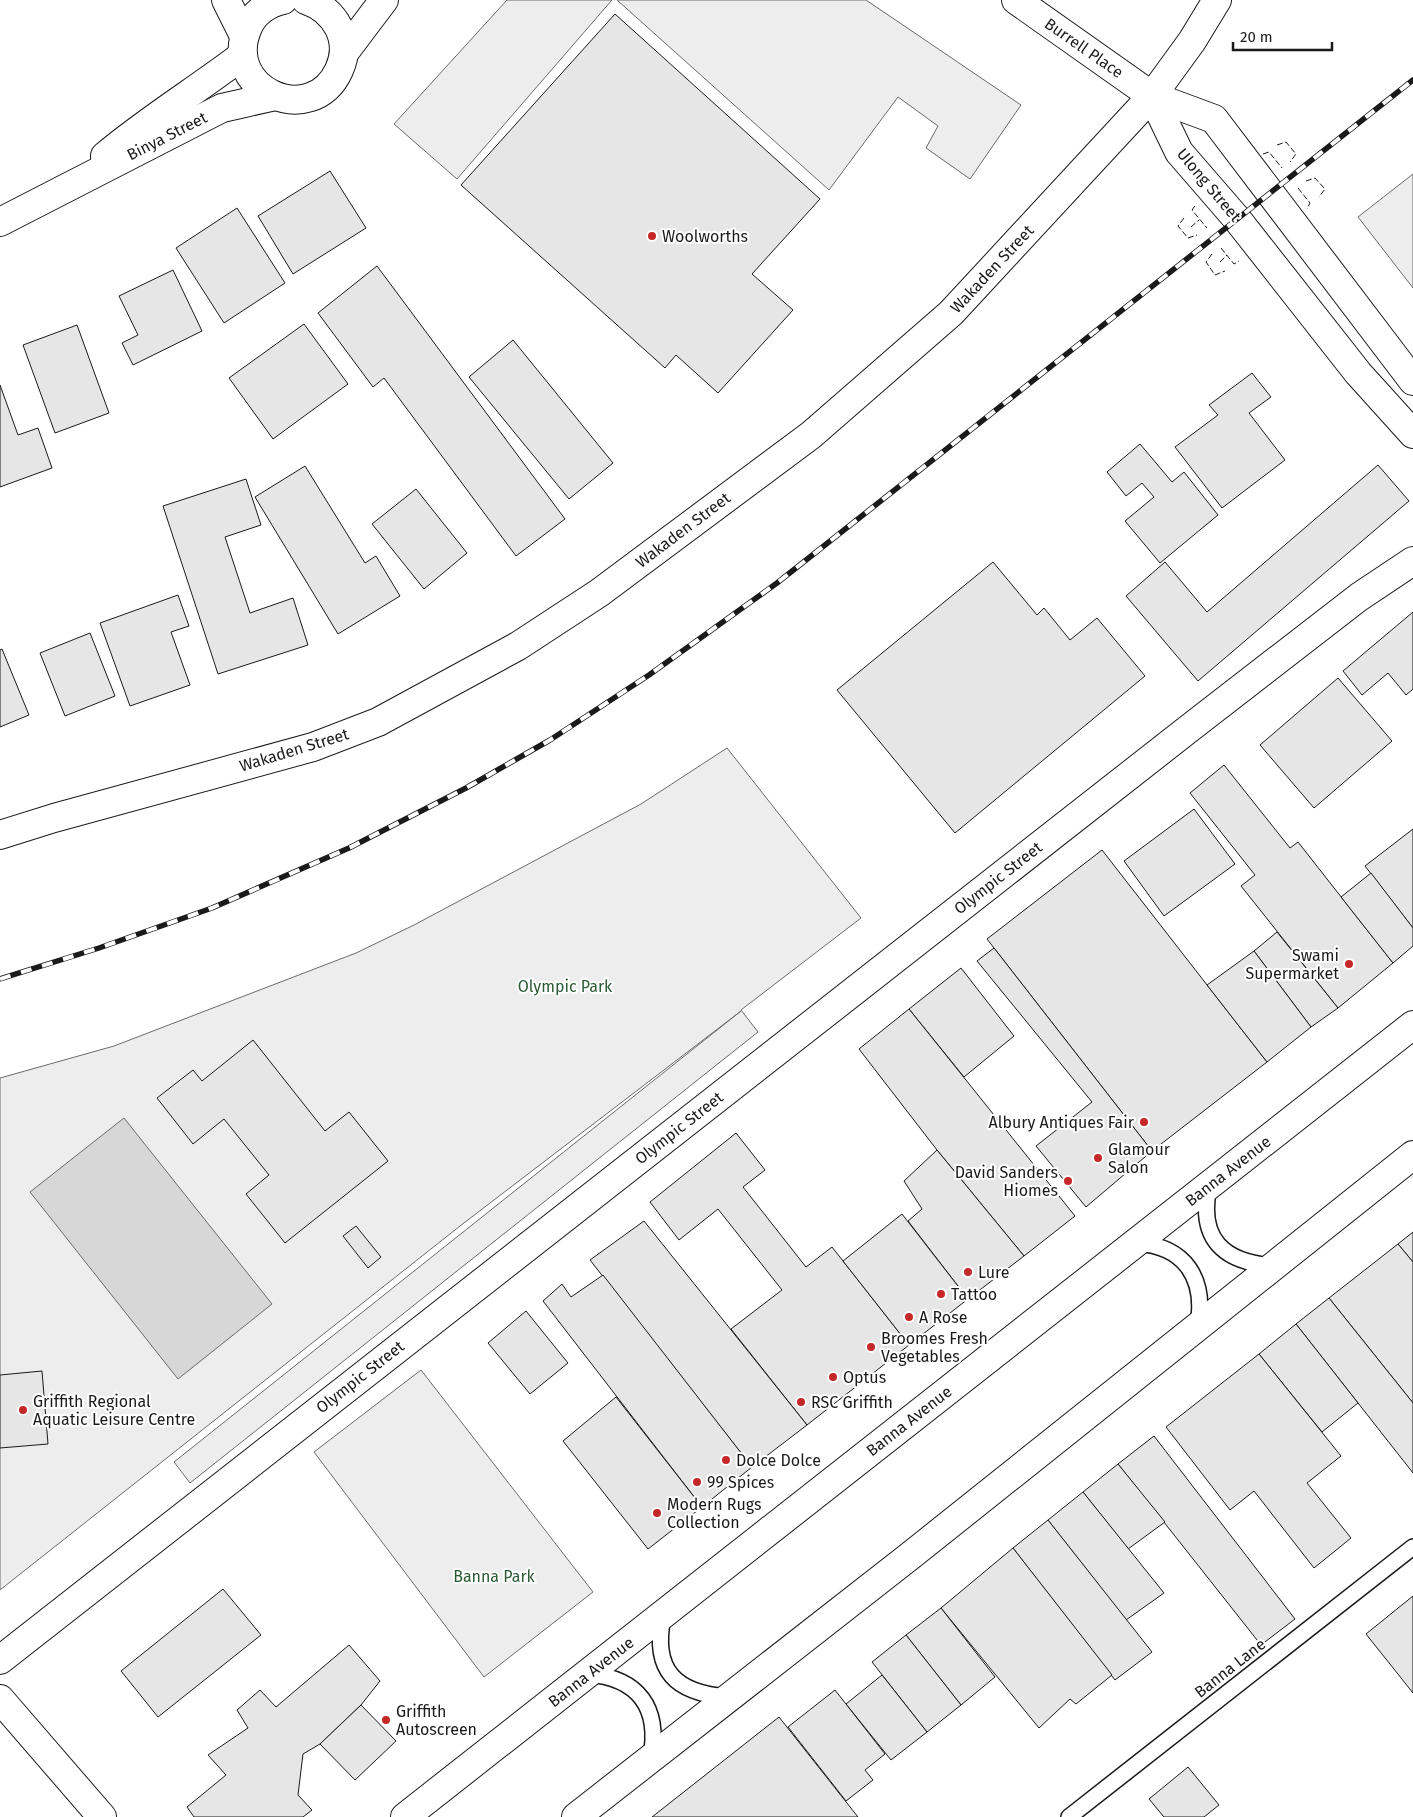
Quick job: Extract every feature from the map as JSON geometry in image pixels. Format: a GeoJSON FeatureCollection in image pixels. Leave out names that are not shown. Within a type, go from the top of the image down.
{"type":"FeatureCollection","features":[{"type":"Feature","properties":{"kind":"street"},"geometry":{"type":"LineString","coordinates":[[226,0],[244,46],[246,68],[253,80],[263,90],[290,100],[306,98],[320,92],[332,83],[340,69],[344,52],[343,38],[338,24],[329,12],[315,1]]}},
{"type":"Feature","properties":{"kind":"street"},"geometry":{"type":"LineString","coordinates":[[244,46],[251,21],[262,9],[283,0]]}},
{"type":"Feature","properties":{"kind":"street"},"geometry":{"type":"LineString","coordinates":[[344,52],[384,0]]}},
{"type":"Feature","properties":{"kind":"street","name":"Burrell Place"},"geometry":{"type":"LineString","coordinates":[[1016,0],[1152,96]]}},
{"type":"Feature","properties":{"kind":"street","name":"Wakaden Street"},"geometry":{"type":"LineString","coordinates":[[0,834],[313,748],[378,722],[518,646],[599,592],[810,435],[950,313],[1152,96],[1192,41],[1216,0]]}},
{"type":"Feature","properties":{"kind":"street","name":"Binya Street"},"geometry":{"type":"LineString","coordinates":[[63,190],[142,125],[203,86],[244,46]]}},
{"type":"Feature","properties":{"kind":"street","name":"Binya Street"},"geometry":{"type":"LineString","coordinates":[[0,222],[222,108],[275,96]]}},
{"type":"Feature","properties":{"kind":"street"},"geometry":{"type":"LineString","coordinates":[[1152,96],[1214,118],[1413,381]]}},
{"type":"Feature","properties":{"kind":"street","name":"Ulong Street"},"geometry":{"type":"LineString","coordinates":[[1152,96],[1178,152],[1237,219],[1358,373],[1413,434]]}},
{"type":"Feature","properties":{"kind":"street","name":"Olympic Street"},"geometry":{"type":"LineString","coordinates":[[1360,596],[1413,541]]}},
{"type":"Feature","properties":{"kind":"street","name":"Olympic Street"},"geometry":{"type":"LineString","coordinates":[[0,1660],[1360,596],[1413,561]]}},
{"type":"Feature","properties":{"kind":"street","name":"Banna Avenue"},"geometry":{"type":"LineString","coordinates":[[405,1817],[663,1617],[1413,1025]]}},
{"type":"Feature","properties":{"kind":"street"},"geometry":{"type":"LineString","coordinates":[[576,1817],[910,1556],[1413,1155]]}},
{"type":"Feature","properties":{"kind":"street"},"geometry":{"type":"LineString","coordinates":[[0,1699],[102,1817]]}},
{"type":"Feature","properties":{"kind":"lane"},"geometry":{"type":"LineString","coordinates":[[1209,1186],[1206,1216],[1216,1243],[1227,1254],[1242,1261],[1274,1266]]}},
{"type":"Feature","properties":{"kind":"lane"},"geometry":{"type":"LineString","coordinates":[[1135,1243],[1162,1248],[1179,1257],[1188,1266],[1197,1281],[1200,1294],[1201,1309],[1198,1326]]}},
{"type":"Feature","properties":{"kind":"lane","name":"Banna Lane"},"geometry":{"type":"LineString","coordinates":[[1069,1817],[1413,1547]]}},
{"type":"Feature","properties":{"kind":"lane"},"geometry":{"type":"LineString","coordinates":[[663,1617],[660,1632],[660,1648],[670,1673],[681,1684],[696,1692],[728,1697]]}},
{"type":"Feature","properties":{"kind":"lane"},"geometry":{"type":"LineString","coordinates":[[588,1674],[615,1679],[632,1688],[642,1697],[650,1711],[653,1726],[654,1739],[651,1757]]}},
{"type":"Feature","properties":{"kind":"shaded area"},"geometry":{"type":"Polygon","coordinates":[[[507,0],[612,0],[457,179],[394,124],[507,0]]]}},
{"type":"Feature","properties":{"kind":"shaded area"},"geometry":{"type":"Polygon","coordinates":[[[617,0],[866,0],[1021,105],[970,179],[926,148],[938,126],[898,97],[829,190],[617,0]]]}},
{"type":"Feature","properties":{"kind":"shaded area"},"geometry":{"type":"Polygon","coordinates":[[[1413,174],[1413,288],[1358,217],[1413,174]]]}},
{"type":"Feature","properties":{"kind":"shaded area"},"geometry":{"type":"Polygon","coordinates":[[[727,748],[861,918],[741,1010],[758,1032],[190,1483],[174,1462],[741,1011],[460,1226],[0,1590],[0,1078],[114,1046],[356,953],[414,925],[641,804],[727,748]]]}},
{"type":"Feature","properties":{"kind":"shaded area"},"geometry":{"type":"Polygon","coordinates":[[[124,1118],[272,1304],[178,1379],[30,1192],[124,1118]]]}},
{"type":"Feature","properties":{"kind":"shaded area","name":"Banna Park"},"geometry":{"type":"Polygon","coordinates":[[[421,1370],[593,1592],[484,1677],[314,1452],[421,1370]]]}},
{"type":"Feature","properties":{"kind":"building","name":"Woolworths"},"geometry":{"type":"Polygon","coordinates":[[[615,14],[820,199],[752,274],[793,310],[718,393],[676,355],[665,368],[461,185],[615,14]]]}},
{"type":"Feature","properties":{"kind":"building"},"geometry":{"type":"Polygon","coordinates":[[[330,171],[366,228],[293,274],[258,216],[330,171]]]}},
{"type":"Feature","properties":{"kind":"building"},"geometry":{"type":"Polygon","coordinates":[[[237,208],[285,283],[224,323],[176,248],[237,208]]]}},
{"type":"Feature","properties":{"kind":"building"},"geometry":{"type":"Polygon","coordinates":[[[377,266],[565,519],[516,556],[384,378],[373,387],[318,313],[377,266]]]}},
{"type":"Feature","properties":{"kind":"building"},"geometry":{"type":"Polygon","coordinates":[[[173,270],[202,331],[133,365],[122,343],[138,335],[119,296],[173,270]]]}},
{"type":"Feature","properties":{"kind":"building"},"geometry":{"type":"Polygon","coordinates":[[[304,324],[348,384],[273,439],[229,378],[304,324]]]}},
{"type":"Feature","properties":{"kind":"building"},"geometry":{"type":"Polygon","coordinates":[[[77,325],[109,413],[55,433],[23,345],[77,325]]]}},
{"type":"Feature","properties":{"kind":"building"},"geometry":{"type":"Polygon","coordinates":[[[513,340],[613,463],[569,499],[469,377],[513,340]]]}},
{"type":"Feature","properties":{"kind":"building"},"geometry":{"type":"Polygon","coordinates":[[[1252,373],[1271,397],[1249,413],[1285,460],[1222,508],[1175,447],[1218,415],[1209,405],[1252,373]]]}},
{"type":"Feature","properties":{"kind":"building"},"geometry":{"type":"Polygon","coordinates":[[[0,385],[18,435],[38,428],[52,468],[0,487],[0,385]]]}},
{"type":"Feature","properties":{"kind":"building"},"geometry":{"type":"Polygon","coordinates":[[[1140,444],[1172,482],[1184,472],[1218,515],[1160,563],[1125,521],[1154,497],[1142,483],[1126,496],[1107,472],[1140,444]]]}},
{"type":"Feature","properties":{"kind":"building"},"geometry":{"type":"Polygon","coordinates":[[[1378,465],[1409,501],[1198,681],[1126,596],[1165,562],[1207,612],[1378,465]]]}},
{"type":"Feature","properties":{"kind":"building"},"geometry":{"type":"Polygon","coordinates":[[[305,466],[365,563],[376,556],[400,596],[338,634],[255,497],[305,466]]]}},
{"type":"Feature","properties":{"kind":"building"},"geometry":{"type":"Polygon","coordinates":[[[246,479],[261,525],[225,537],[250,613],[293,598],[308,645],[218,674],[163,506],[246,479]]]}},
{"type":"Feature","properties":{"kind":"building"},"geometry":{"type":"Polygon","coordinates":[[[416,489],[467,553],[424,589],[372,524],[416,489]]]}},
{"type":"Feature","properties":{"kind":"building"},"geometry":{"type":"Polygon","coordinates":[[[993,562],[1037,615],[1044,608],[1070,640],[1097,618],[1145,676],[955,833],[837,690],[993,562]]]}},
{"type":"Feature","properties":{"kind":"building"},"geometry":{"type":"Polygon","coordinates":[[[178,595],[189,626],[171,632],[190,685],[130,706],[100,623],[178,595]]]}},
{"type":"Feature","properties":{"kind":"building"},"geometry":{"type":"Polygon","coordinates":[[[1413,612],[1413,689],[1406,695],[1388,673],[1362,695],[1343,671],[1413,612]]]}},
{"type":"Feature","properties":{"kind":"building"},"geometry":{"type":"Polygon","coordinates":[[[90,633],[115,696],[65,716],[40,653],[90,633]]]}},
{"type":"Feature","properties":{"kind":"building"},"geometry":{"type":"Polygon","coordinates":[[[2,649],[29,715],[0,727],[0,650],[2,649]]]}},
{"type":"Feature","properties":{"kind":"building"},"geometry":{"type":"Polygon","coordinates":[[[1338,678],[1392,741],[1314,808],[1260,745],[1338,678]]]}},
{"type":"Feature","properties":{"kind":"building"},"geometry":{"type":"Polygon","coordinates":[[[1224,765],[1290,848],[1298,842],[1393,963],[1338,1008],[1241,886],[1255,875],[1190,793],[1224,765]]]}},
{"type":"Feature","properties":{"kind":"building"},"geometry":{"type":"Polygon","coordinates":[[[1194,809],[1235,864],[1164,916],[1124,861],[1194,809]]]}},
{"type":"Feature","properties":{"kind":"building"},"geometry":{"type":"Polygon","coordinates":[[[1413,829],[1413,928],[1365,866],[1413,829]]]}},
{"type":"Feature","properties":{"kind":"building"},"geometry":{"type":"Polygon","coordinates":[[[1102,850],[1267,1062],[1152,1151],[987,939],[1102,850]]]}},
{"type":"Feature","properties":{"kind":"building"},"geometry":{"type":"Polygon","coordinates":[[[1371,873],[1413,928],[1413,946],[1393,963],[1341,897],[1371,873]]]}},
{"type":"Feature","properties":{"kind":"building"},"geometry":{"type":"Polygon","coordinates":[[[1277,932],[1338,1008],[1311,1027],[1254,951],[1277,932]]]}},
{"type":"Feature","properties":{"kind":"building"},"geometry":{"type":"Polygon","coordinates":[[[994,948],[1152,1151],[1086,1207],[1036,1146],[1092,1102],[977,961],[994,948]]]}},
{"type":"Feature","properties":{"kind":"building"},"geometry":{"type":"Polygon","coordinates":[[[1254,951],[1311,1027],[1267,1062],[1207,985],[1254,951]]]}},
{"type":"Feature","properties":{"kind":"building"},"geometry":{"type":"Polygon","coordinates":[[[961,968],[1014,1036],[964,1077],[909,1009],[961,968]]]}},
{"type":"Feature","properties":{"kind":"building"},"geometry":{"type":"Polygon","coordinates":[[[909,1009],[1075,1216],[1024,1256],[937,1150],[859,1049],[909,1009]]]}},
{"type":"Feature","properties":{"kind":"building"},"geometry":{"type":"Polygon","coordinates":[[[253,1040],[325,1131],[349,1112],[388,1161],[285,1243],[246,1194],[269,1175],[224,1119],[193,1144],[157,1098],[193,1070],[202,1081],[253,1040]]]}},
{"type":"Feature","properties":{"kind":"building"},"geometry":{"type":"Polygon","coordinates":[[[736,1133],[765,1170],[743,1187],[806,1267],[832,1247],[909,1345],[807,1425],[731,1329],[782,1290],[718,1209],[679,1240],[650,1202],[736,1133]]]}},
{"type":"Feature","properties":{"kind":"building"},"geometry":{"type":"Polygon","coordinates":[[[937,1150],[1024,1256],[968,1299],[908,1221],[922,1209],[904,1181],[937,1150]]]}},
{"type":"Feature","properties":{"kind":"building"},"geometry":{"type":"Polygon","coordinates":[[[902,1214],[968,1299],[909,1345],[843,1261],[902,1214]]]}},
{"type":"Feature","properties":{"kind":"building"},"geometry":{"type":"Polygon","coordinates":[[[644,1221],[807,1425],[752,1467],[590,1260],[644,1221]]]}},
{"type":"Feature","properties":{"kind":"building"},"geometry":{"type":"Polygon","coordinates":[[[356,1226],[381,1257],[368,1268],[343,1236],[356,1226]]]}},
{"type":"Feature","properties":{"kind":"building"},"geometry":{"type":"Polygon","coordinates":[[[1413,1232],[1413,1262],[1398,1244],[1413,1232]]]}},
{"type":"Feature","properties":{"kind":"building"},"geometry":{"type":"Polygon","coordinates":[[[1398,1244],[1413,1262],[1413,1403],[1329,1298],[1398,1244]]]}},
{"type":"Feature","properties":{"kind":"building"},"geometry":{"type":"Polygon","coordinates":[[[603,1275],[752,1467],[702,1507],[543,1301],[562,1284],[571,1297],[603,1275]]]}},
{"type":"Feature","properties":{"kind":"building"},"geometry":{"type":"Polygon","coordinates":[[[1329,1298],[1413,1403],[1413,1473],[1296,1324],[1329,1298]]]}},
{"type":"Feature","properties":{"kind":"building"},"geometry":{"type":"Polygon","coordinates":[[[526,1311],[568,1363],[530,1394],[488,1343],[526,1311]]]}},
{"type":"Feature","properties":{"kind":"building"},"geometry":{"type":"Polygon","coordinates":[[[1296,1324],[1358,1403],[1322,1432],[1259,1354],[1296,1324]]]}},
{"type":"Feature","properties":{"kind":"building"},"geometry":{"type":"Polygon","coordinates":[[[1259,1354],[1341,1456],[1307,1483],[1351,1538],[1314,1568],[1254,1491],[1230,1510],[1166,1427],[1259,1354]]]}},
{"type":"Feature","properties":{"kind":"building","name":"Griffith Regional Aquatic Leisure Centre"},"geometry":{"type":"Polygon","coordinates":[[[42,1371],[48,1444],[0,1448],[0,1375],[42,1371]]]}},
{"type":"Feature","properties":{"kind":"building"},"geometry":{"type":"Polygon","coordinates":[[[616,1397],[702,1507],[648,1549],[563,1441],[616,1397]]]}},
{"type":"Feature","properties":{"kind":"building"},"geometry":{"type":"Polygon","coordinates":[[[1154,1436],[1295,1619],[1261,1645],[1118,1464],[1154,1436]]]}},
{"type":"Feature","properties":{"kind":"building"},"geometry":{"type":"Polygon","coordinates":[[[1118,1464],[1165,1522],[1128,1549],[1083,1492],[1118,1464]]]}},
{"type":"Feature","properties":{"kind":"building"},"geometry":{"type":"Polygon","coordinates":[[[1083,1492],[1164,1593],[1126,1620],[1048,1520],[1083,1492]]]}},
{"type":"Feature","properties":{"kind":"building"},"geometry":{"type":"Polygon","coordinates":[[[1048,1520],[1152,1652],[1115,1680],[1013,1548],[1048,1520]]]}},
{"type":"Feature","properties":{"kind":"building"},"geometry":{"type":"Polygon","coordinates":[[[1013,1548],[1112,1675],[1076,1704],[1070,1699],[1039,1728],[941,1608],[1013,1548]]]}},
{"type":"Feature","properties":{"kind":"building"},"geometry":{"type":"Polygon","coordinates":[[[223,1589],[261,1635],[158,1717],[121,1671],[223,1589]]]}},
{"type":"Feature","properties":{"kind":"building"},"geometry":{"type":"Polygon","coordinates":[[[1413,1596],[1413,1693],[1366,1634],[1413,1596]]]}},
{"type":"Feature","properties":{"kind":"building"},"geometry":{"type":"Polygon","coordinates":[[[941,1608],[995,1677],[961,1705],[906,1635],[941,1608]]]}},
{"type":"Feature","properties":{"kind":"building"},"geometry":{"type":"Polygon","coordinates":[[[906,1635],[961,1705],[927,1732],[872,1662],[906,1635]]]}},
{"type":"Feature","properties":{"kind":"building"},"geometry":{"type":"Polygon","coordinates":[[[349,1645],[380,1681],[361,1705],[320,1744],[303,1754],[298,1795],[312,1810],[303,1817],[194,1817],[187,1807],[226,1775],[208,1755],[248,1728],[237,1710],[260,1690],[276,1707],[349,1645]]]}},
{"type":"Feature","properties":{"kind":"building"},"geometry":{"type":"Polygon","coordinates":[[[882,1675],[927,1732],[891,1760],[846,1704],[882,1675]]]}},
{"type":"Feature","properties":{"kind":"building"},"geometry":{"type":"Polygon","coordinates":[[[835,1690],[885,1754],[865,1770],[873,1780],[846,1801],[788,1727],[835,1690]]]}},
{"type":"Feature","properties":{"kind":"building"},"geometry":{"type":"Polygon","coordinates":[[[361,1705],[396,1741],[355,1780],[320,1744],[361,1705]]]}},
{"type":"Feature","properties":{"kind":"building"},"geometry":{"type":"Polygon","coordinates":[[[779,1717],[858,1817],[652,1817],[779,1717]]]}},
{"type":"Feature","properties":{"kind":"building"},"geometry":{"type":"Polygon","coordinates":[[[1188,1767],[1219,1805],[1204,1817],[1164,1817],[1149,1799],[1188,1767]]]}},
{"type":"Feature","properties":{"kind":"railway"},"geometry":{"type":"LineString","coordinates":[[0,979],[99,948],[212,908],[349,848],[466,788],[550,740],[649,675],[777,583],[1413,80]]}},
{"type":"Feature","properties":{"kind":"fence"},"geometry":{"type":"LineString","coordinates":[[1277,145],[1286,142],[1296,154],[1290,162]]}},
{"type":"Feature","properties":{"kind":"fence"},"geometry":{"type":"LineString","coordinates":[[1263,154],[1269,152],[1282,168]]}},
{"type":"Feature","properties":{"kind":"fence"},"geometry":{"type":"LineString","coordinates":[[1306,181],[1315,178],[1325,189],[1319,197]]}},
{"type":"Feature","properties":{"kind":"fence"},"geometry":{"type":"LineString","coordinates":[[1298,188],[1310,203],[1307,209]]}},
{"type":"Feature","properties":{"kind":"fence"},"geometry":{"type":"LineString","coordinates":[[1195,206],[1192,210],[1207,228]]}},
{"type":"Feature","properties":{"kind":"fence"},"geometry":{"type":"LineString","coordinates":[[1184,218],[1178,226],[1188,238],[1197,235]]}},
{"type":"Feature","properties":{"kind":"fence"},"geometry":{"type":"LineString","coordinates":[[1191,227],[1199,220]]}},
{"type":"Feature","properties":{"kind":"fence"},"geometry":{"type":"LineString","coordinates":[[1221,248],[1234,264],[1239,261]]}},
{"type":"Feature","properties":{"kind":"fence"},"geometry":{"type":"LineString","coordinates":[[1212,254],[1206,262],[1215,275],[1225,271]]}},
{"type":"Feature","properties":{"kind":"fence"},"geometry":{"type":"LineString","coordinates":[[1220,262],[1227,255]]}},
{"type":"Feature","properties":{"kind":"place","name":"Woolworths"},"geometry":{"type":"Point","coordinates":[652,236]}},
{"type":"Feature","properties":{"kind":"place","name":"Swami Supermarket"},"geometry":{"type":"Point","coordinates":[1349,964]}},
{"type":"Feature","properties":{"kind":"place","name":"Albury Antiques Fair"},"geometry":{"type":"Point","coordinates":[1144,1122]}},
{"type":"Feature","properties":{"kind":"place","name":"Glamour Salon"},"geometry":{"type":"Point","coordinates":[1098,1158]}},
{"type":"Feature","properties":{"kind":"place","name":"David Sanders Hiomes"},"geometry":{"type":"Point","coordinates":[1068,1181]}},
{"type":"Feature","properties":{"kind":"place","name":"Lure"},"geometry":{"type":"Point","coordinates":[968,1272]}},
{"type":"Feature","properties":{"kind":"place","name":"Tattoo"},"geometry":{"type":"Point","coordinates":[941,1294]}},
{"type":"Feature","properties":{"kind":"place","name":"A Rose"},"geometry":{"type":"Point","coordinates":[909,1317]}},
{"type":"Feature","properties":{"kind":"place","name":"Broomes Fresh Vegetables"},"geometry":{"type":"Point","coordinates":[871,1347]}},
{"type":"Feature","properties":{"kind":"place","name":"Optus"},"geometry":{"type":"Point","coordinates":[833,1377]}},
{"type":"Feature","properties":{"kind":"place","name":"RSC Griffith"},"geometry":{"type":"Point","coordinates":[801,1402]}},
{"type":"Feature","properties":{"kind":"place","name":"Griffith Regional Aquatic Leisure Centre"},"geometry":{"type":"Point","coordinates":[23,1410]}},
{"type":"Feature","properties":{"kind":"place","name":"Dolce Dolce"},"geometry":{"type":"Point","coordinates":[726,1460]}},
{"type":"Feature","properties":{"kind":"place","name":"99 Spices"},"geometry":{"type":"Point","coordinates":[697,1482]}},
{"type":"Feature","properties":{"kind":"place","name":"Modern Rugs Collection"},"geometry":{"type":"Point","coordinates":[657,1513]}},
{"type":"Feature","properties":{"kind":"place","name":"Griffith Autoscreen"},"geometry":{"type":"Point","coordinates":[386,1720]}},
{"type":"Feature","properties":{"kind":"park label","name":"Olympic Park"},"geometry":{"type":"Point","coordinates":[565,986]}}]}
